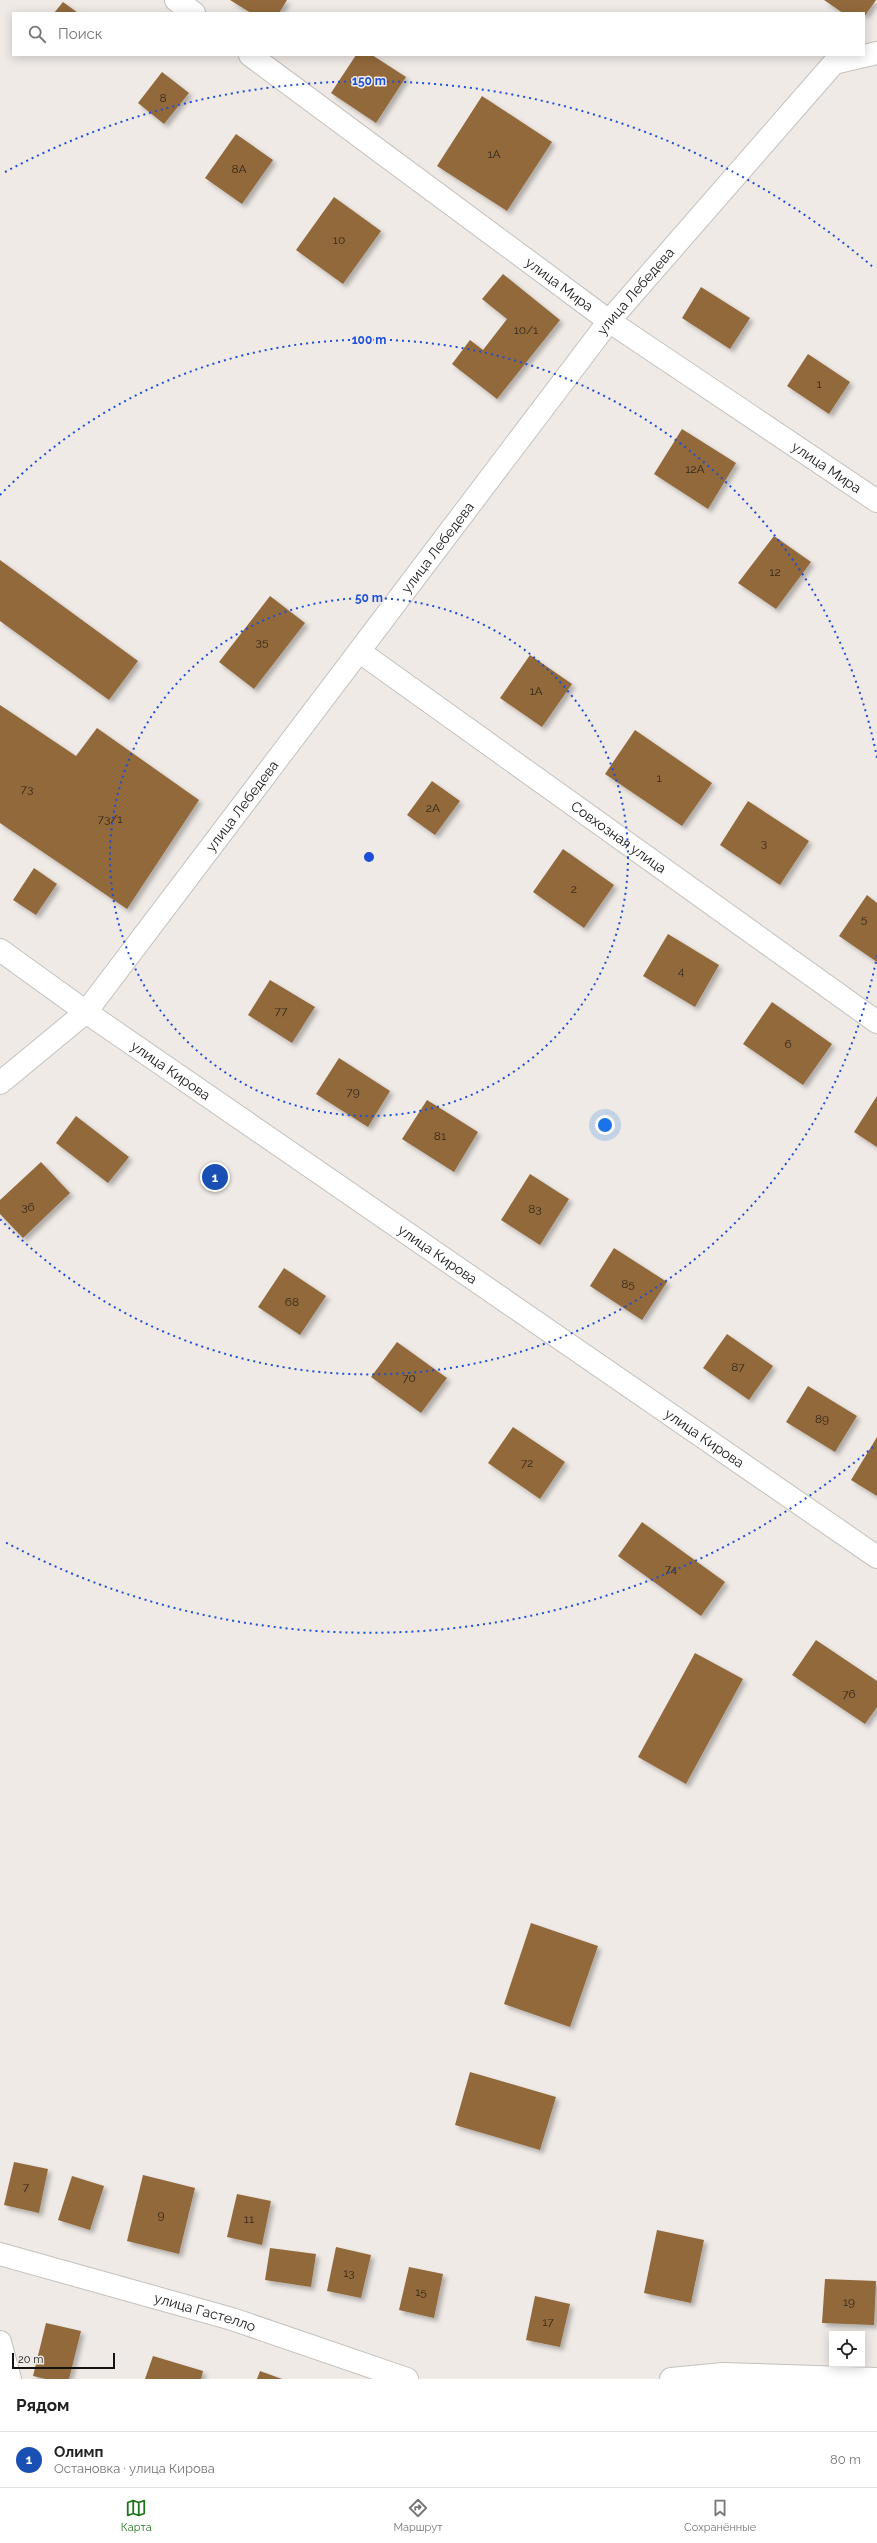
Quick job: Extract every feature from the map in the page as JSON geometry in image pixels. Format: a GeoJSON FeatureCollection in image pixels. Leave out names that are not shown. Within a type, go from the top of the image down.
{"type":"FeatureCollection","features":[{"type":"Feature","properties":{"kind":"street"},"geometry":{"type":"LineString","coordinates":[[176,0],[193,12]]}},
{"type":"Feature","properties":{"kind":"street","name":"улица Лебедева"},"geometry":{"type":"LineString","coordinates":[[865,56],[877,53]]}},
{"type":"Feature","properties":{"kind":"street","name":"улица Мира"},"geometry":{"type":"LineString","coordinates":[[251,56],[609,321],[877,501]]}},
{"type":"Feature","properties":{"kind":"street","name":"улица Лебедева"},"geometry":{"type":"LineString","coordinates":[[0,1084],[86,1012],[360,652],[609,321],[834,63],[864,56]]}},
{"type":"Feature","properties":{"kind":"street","name":"Совхозная улица"},"geometry":{"type":"LineString","coordinates":[[360,652],[877,1022]]}},
{"type":"Feature","properties":{"kind":"street","name":"улица Кирова"},"geometry":{"type":"LineString","coordinates":[[0,950],[86,1012],[877,1557]]}},
{"type":"Feature","properties":{"kind":"street","name":"улица Гастелло"},"geometry":{"type":"LineString","coordinates":[[0,2254],[232,2319],[407,2379]]}},
{"type":"Feature","properties":{"kind":"street"},"geometry":{"type":"LineString","coordinates":[[0,2342],[10,2379]]}},
{"type":"Feature","properties":{"kind":"street"},"geometry":{"type":"LineString","coordinates":[[671,2379],[723,2374],[877,2379]]}},
{"type":"Feature","properties":{"kind":"building"},"geometry":{"type":"Polygon","coordinates":[[[230,0],[287,0],[280,12],[249,12],[230,0]]]}},
{"type":"Feature","properties":{"kind":"building"},"geometry":{"type":"Polygon","coordinates":[[[824,0],[876,0],[865,16],[865,12],[842,12],[824,0]]]}},
{"type":"Feature","properties":{"kind":"building"},"geometry":{"type":"Polygon","coordinates":[[[63,2],[77,12],[55,12],[63,2]]]}},
{"type":"Feature","properties":{"kind":"building"},"geometry":{"type":"Polygon","coordinates":[[[355,56],[374,56],[406,77],[376,123],[331,93],[355,56]]]}},
{"type":"Feature","properties":{"kind":"building"},"geometry":{"type":"Polygon","coordinates":[[[162,72],[189,93],[164,124],[138,103],[162,72]]]}},
{"type":"Feature","properties":{"kind":"building"},"geometry":{"type":"Polygon","coordinates":[[[482,96],[552,142],[507,211],[437,166],[482,96]]]}},
{"type":"Feature","properties":{"kind":"building"},"geometry":{"type":"Polygon","coordinates":[[[236,134],[273,160],[242,204],[205,178],[236,134]]]}},
{"type":"Feature","properties":{"kind":"building"},"geometry":{"type":"Polygon","coordinates":[[[334,197],[381,231],[343,284],[296,250],[334,197]]]}},
{"type":"Feature","properties":{"kind":"building"},"geometry":{"type":"Polygon","coordinates":[[[503,274],[560,320],[497,399],[452,364],[470,340],[483,350],[507,319],[482,299],[503,274]]]}},
{"type":"Feature","properties":{"kind":"building"},"geometry":{"type":"Polygon","coordinates":[[[701,287],[750,318],[730,349],[682,318],[701,287]]]}},
{"type":"Feature","properties":{"kind":"building"},"geometry":{"type":"Polygon","coordinates":[[[808,354],[850,382],[829,414],[787,386],[808,354]]]}},
{"type":"Feature","properties":{"kind":"building"},"geometry":{"type":"Polygon","coordinates":[[[682,429],[736,463],[708,509],[654,474],[682,429]]]}},
{"type":"Feature","properties":{"kind":"building"},"geometry":{"type":"Polygon","coordinates":[[[774,536],[811,562],[776,609],[738,583],[774,536]]]}},
{"type":"Feature","properties":{"kind":"building"},"geometry":{"type":"Polygon","coordinates":[[[0,560],[138,661],[109,700],[0,621],[0,560]]]}},
{"type":"Feature","properties":{"kind":"building"},"geometry":{"type":"Polygon","coordinates":[[[270,596],[305,623],[254,689],[219,662],[270,596]]]}},
{"type":"Feature","properties":{"kind":"building"},"geometry":{"type":"Polygon","coordinates":[[[530,655],[572,684],[542,727],[500,698],[530,655]]]}},
{"type":"Feature","properties":{"kind":"building"},"geometry":{"type":"Polygon","coordinates":[[[0,705],[76,756],[97,728],[199,800],[127,909],[0,823],[0,705]]]}},
{"type":"Feature","properties":{"kind":"building"},"geometry":{"type":"Polygon","coordinates":[[[635,730],[712,783],[682,826],[605,774],[635,730]]]}},
{"type":"Feature","properties":{"kind":"building"},"geometry":{"type":"Polygon","coordinates":[[[432,781],[460,801],[435,835],[407,815],[432,781]]]}},
{"type":"Feature","properties":{"kind":"building"},"geometry":{"type":"Polygon","coordinates":[[[748,801],[809,841],[780,885],[720,845],[748,801]]]}},
{"type":"Feature","properties":{"kind":"building"},"geometry":{"type":"Polygon","coordinates":[[[563,849],[614,885],[584,928],[533,892],[563,849]]]}},
{"type":"Feature","properties":{"kind":"building"},"geometry":{"type":"Polygon","coordinates":[[[34,868],[57,884],[36,915],[13,900],[34,868]]]}},
{"type":"Feature","properties":{"kind":"building"},"geometry":{"type":"Polygon","coordinates":[[[867,895],[877,903],[877,962],[839,936],[867,895]]]}},
{"type":"Feature","properties":{"kind":"building"},"geometry":{"type":"Polygon","coordinates":[[[668,934],[719,965],[695,1007],[643,976],[668,934]]]}},
{"type":"Feature","properties":{"kind":"building"},"geometry":{"type":"Polygon","coordinates":[[[270,980],[315,1007],[292,1043],[248,1015],[270,980]]]}},
{"type":"Feature","properties":{"kind":"building"},"geometry":{"type":"Polygon","coordinates":[[[772,1002],[832,1044],[803,1085],[743,1044],[772,1002]]]}},
{"type":"Feature","properties":{"kind":"building"},"geometry":{"type":"Polygon","coordinates":[[[339,1058],[390,1091],[368,1127],[316,1094],[339,1058]]]}},
{"type":"Feature","properties":{"kind":"building"},"geometry":{"type":"Polygon","coordinates":[[[877,1096],[877,1147],[854,1132],[877,1096]]]}},
{"type":"Feature","properties":{"kind":"building"},"geometry":{"type":"Polygon","coordinates":[[[427,1100],[478,1132],[454,1172],[402,1139],[427,1100]]]}},
{"type":"Feature","properties":{"kind":"building"},"geometry":{"type":"Polygon","coordinates":[[[76,1116],[129,1157],[108,1183],[56,1143],[76,1116]]]}},
{"type":"Feature","properties":{"kind":"building"},"geometry":{"type":"Polygon","coordinates":[[[41,1162],[70,1193],[23,1238],[0,1214],[0,1200],[41,1162]]]}},
{"type":"Feature","properties":{"kind":"building"},"geometry":{"type":"Polygon","coordinates":[[[530,1174],[569,1199],[540,1245],[501,1220],[530,1174]]]}},
{"type":"Feature","properties":{"kind":"building"},"geometry":{"type":"Polygon","coordinates":[[[614,1248],[667,1282],[642,1320],[590,1286],[614,1248]]]}},
{"type":"Feature","properties":{"kind":"building"},"geometry":{"type":"Polygon","coordinates":[[[284,1268],[326,1296],[300,1335],[258,1307],[284,1268]]]}},
{"type":"Feature","properties":{"kind":"building"},"geometry":{"type":"Polygon","coordinates":[[[727,1334],[773,1366],[749,1400],[703,1368],[727,1334]]]}},
{"type":"Feature","properties":{"kind":"building"},"geometry":{"type":"Polygon","coordinates":[[[397,1342],[447,1378],[421,1413],[371,1377],[397,1342]]]}},
{"type":"Feature","properties":{"kind":"building"},"geometry":{"type":"Polygon","coordinates":[[[808,1386],[857,1416],[835,1452],[786,1422],[808,1386]]]}},
{"type":"Feature","properties":{"kind":"building"},"geometry":{"type":"Polygon","coordinates":[[[513,1427],[565,1462],[540,1499],[488,1463],[513,1427]]]}},
{"type":"Feature","properties":{"kind":"building"},"geometry":{"type":"Polygon","coordinates":[[[877,1437],[877,1496],[851,1480],[877,1437]]]}},
{"type":"Feature","properties":{"kind":"building"},"geometry":{"type":"Polygon","coordinates":[[[642,1522],[725,1582],[701,1616],[618,1556],[642,1522]]]}},
{"type":"Feature","properties":{"kind":"building"},"geometry":{"type":"Polygon","coordinates":[[[816,1640],[877,1681],[877,1707],[865,1724],[792,1675],[816,1640]]]}},
{"type":"Feature","properties":{"kind":"building"},"geometry":{"type":"Polygon","coordinates":[[[695,1653],[743,1679],[686,1784],[638,1757],[695,1653]]]}},
{"type":"Feature","properties":{"kind":"building"},"geometry":{"type":"Polygon","coordinates":[[[531,1923],[598,1946],[570,2027],[504,2004],[531,1923]]]}},
{"type":"Feature","properties":{"kind":"building"},"geometry":{"type":"Polygon","coordinates":[[[470,2072],[556,2097],[540,2150],[455,2125],[470,2072]]]}},
{"type":"Feature","properties":{"kind":"building"},"geometry":{"type":"Polygon","coordinates":[[[14,2162],[48,2169],[39,2213],[4,2205],[14,2162]]]}},
{"type":"Feature","properties":{"kind":"building"},"geometry":{"type":"Polygon","coordinates":[[[143,2175],[195,2188],[179,2254],[127,2241],[143,2175]]]}},
{"type":"Feature","properties":{"kind":"building"},"geometry":{"type":"Polygon","coordinates":[[[72,2176],[104,2186],[90,2230],[58,2220],[72,2176]]]}},
{"type":"Feature","properties":{"kind":"building"},"geometry":{"type":"Polygon","coordinates":[[[237,2194],[271,2201],[262,2245],[227,2237],[237,2194]]]}},
{"type":"Feature","properties":{"kind":"building"},"geometry":{"type":"Polygon","coordinates":[[[657,2230],[704,2240],[691,2303],[644,2293],[657,2230]]]}},
{"type":"Feature","properties":{"kind":"building"},"geometry":{"type":"Polygon","coordinates":[[[336,2247],[371,2255],[361,2298],[327,2291],[336,2247]]]}},
{"type":"Feature","properties":{"kind":"building"},"geometry":{"type":"Polygon","coordinates":[[[270,2248],[316,2254],[311,2287],[265,2280],[270,2248]]]}},
{"type":"Feature","properties":{"kind":"building"},"geometry":{"type":"Polygon","coordinates":[[[409,2267],[443,2274],[434,2318],[399,2310],[409,2267]]]}},
{"type":"Feature","properties":{"kind":"building"},"geometry":{"type":"Polygon","coordinates":[[[825,2279],[876,2281],[874,2325],[822,2323],[825,2279]]]}},
{"type":"Feature","properties":{"kind":"building"},"geometry":{"type":"Polygon","coordinates":[[[535,2296],[570,2304],[560,2347],[526,2340],[535,2296]]]}},
{"type":"Feature","properties":{"kind":"building"},"geometry":{"type":"Polygon","coordinates":[[[46,2323],[81,2331],[69,2379],[46,2379],[33,2376],[46,2323]]]}},
{"type":"Feature","properties":{"kind":"building"},"geometry":{"type":"Polygon","coordinates":[[[153,2356],[203,2371],[201,2379],[145,2379],[153,2356]]]}},
{"type":"Feature","properties":{"kind":"building"},"geometry":{"type":"Polygon","coordinates":[[[260,2371],[282,2379],[257,2379],[260,2371]]]}},
{"type":"Feature","properties":{"kind":"place","name":"Олимп"},"geometry":{"type":"Point","coordinates":[215,1177]}}]}
